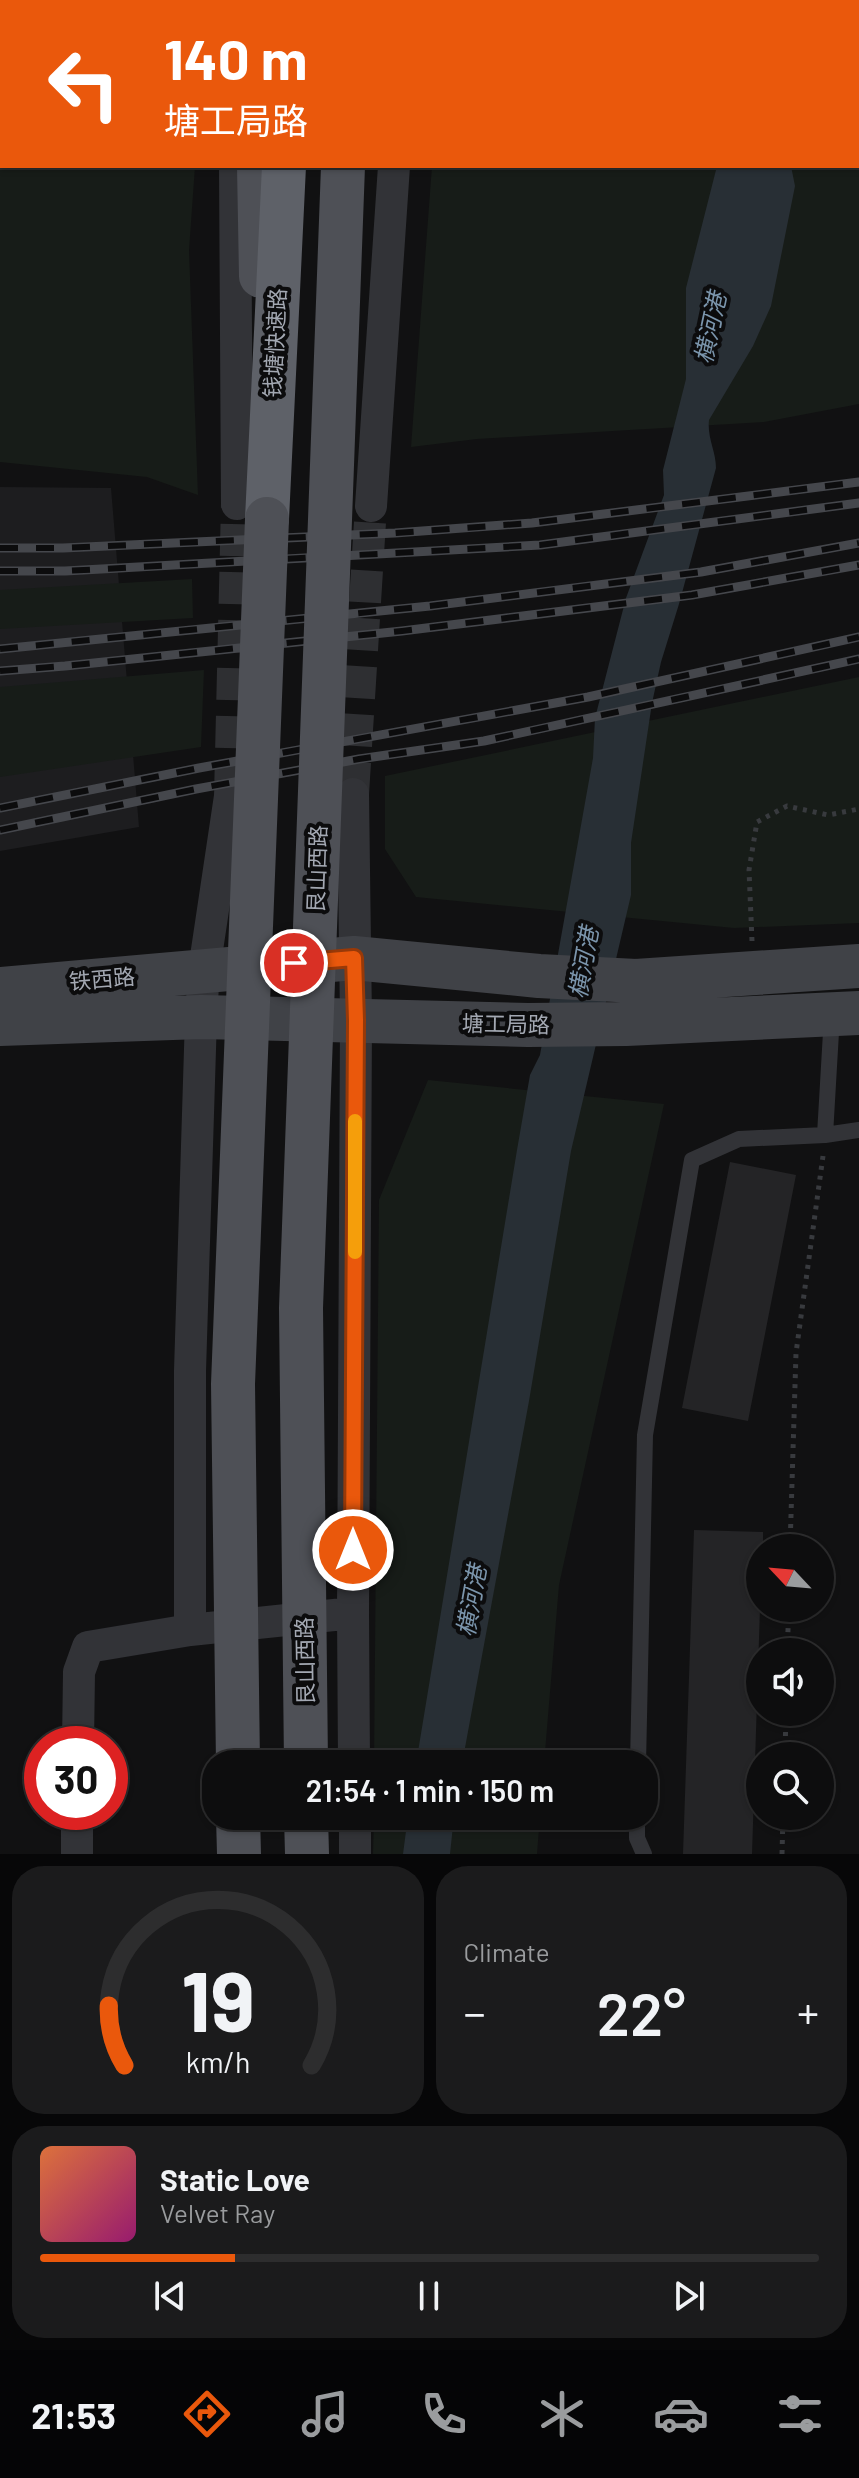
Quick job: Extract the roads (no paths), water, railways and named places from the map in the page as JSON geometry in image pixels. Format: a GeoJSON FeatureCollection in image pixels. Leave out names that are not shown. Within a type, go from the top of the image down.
{"type":"FeatureCollection","features":[{"type":"Feature","properties":{"kind":"highway","name":"钱塘快速路"},"geometry":{"type":"LineString","coordinates":[[252,512],[284,168]]}},
{"type":"Feature","properties":{"kind":"main road"},"geometry":{"type":"LineString","coordinates":[[238,1750],[233,1384],[259,168]]}},
{"type":"Feature","properties":{"kind":"main road","name":"艮山西路"},"geometry":{"type":"LineString","coordinates":[[306,1750],[301,1308],[343,168]]}},
{"type":"Feature","properties":{"kind":"main road"},"geometry":{"type":"LineString","coordinates":[[204,970],[354,958],[539,976],[636,981],[859,966]]}},
{"type":"Feature","properties":{"kind":"main road","name":"铁西路"},"geometry":{"type":"LineString","coordinates":[[0,989],[204,970]]}},
{"type":"Feature","properties":{"kind":"main road","name":"塘工局路"},"geometry":{"type":"LineString","coordinates":[[201,1017],[528,1025],[626,1024],[846,1013]]}},
{"type":"Feature","properties":{"kind":"main road","name":"铁西路"},"geometry":{"type":"LineString","coordinates":[[0,1024],[201,1017]]}},
{"type":"Feature","properties":{"kind":"main road"},"geometry":{"type":"LineString","coordinates":[[238,1830],[239,1854]]}},
{"type":"Feature","properties":{"kind":"main road"},"geometry":{"type":"LineString","coordinates":[[306,1830],[307,1854]]}},
{"type":"Feature","properties":{"kind":"street"},"geometry":{"type":"LineString","coordinates":[[235,168],[252,512]]}},
{"type":"Feature","properties":{"kind":"street"},"geometry":{"type":"LineString","coordinates":[[371,506],[394,168]]}},
{"type":"Feature","properties":{"kind":"street","name":"艮山西路"},"geometry":{"type":"LineString","coordinates":[[353,794],[356,1020],[354,1750]]}},
{"type":"Feature","properties":{"kind":"street"},"geometry":{"type":"LineString","coordinates":[[190,1630],[190,1371],[201,1017],[204,970],[230,796]]}},
{"type":"Feature","properties":{"kind":"street"},"geometry":{"type":"LineString","coordinates":[[78,1726],[79,1672],[88,1647],[190,1630],[353,1613]]}},
{"type":"Feature","properties":{"kind":"street"},"geometry":{"type":"LineString","coordinates":[[77,1830],[77,1854]]}},
{"type":"Feature","properties":{"kind":"street"},"geometry":{"type":"LineString","coordinates":[[355,1830],[355,1854]]}},
{"type":"Feature","properties":{"kind":"lane"},"geometry":{"type":"LineString","coordinates":[[825,1135],[846,1013]]}},
{"type":"Feature","properties":{"kind":"lane"},"geometry":{"type":"LineString","coordinates":[[638,1750],[645,1435],[692,1160],[739,1139],[825,1135],[859,1130]]}},
{"type":"Feature","properties":{"kind":"lane"},"geometry":{"type":"LineString","coordinates":[[637,1830],[644,1854]]}},
{"type":"Feature","properties":{"kind":"water","name":"横河港"},"geometry":{"type":"Polygon","coordinates":[[[716,168],[791,168],[795,186],[771,306],[753,346],[709,420],[716,468],[652,703],[631,843],[631,895],[571,1151],[465,1750],[418,1750],[530,1075],[540,1055],[593,758],[595,718],[626,598],[664,495],[663,470],[686,379],[686,288],[716,168]]]}},
{"type":"Feature","properties":{"kind":"water"},"geometry":{"type":"Polygon","coordinates":[[[406,1830],[453,1830],[450,1854],[403,1854],[406,1830]]]}},
{"type":"Feature","properties":{"kind":"tunnel"},"geometry":{"type":"LineString","coordinates":[[230,796],[237,504]]}},
{"type":"Feature","properties":{"kind":"tunnel"},"geometry":{"type":"LineString","coordinates":[[353,794],[371,506]]}},
{"type":"Feature","properties":{"kind":"railway"},"geometry":{"type":"LineString","coordinates":[[0,548],[395,533],[532,523],[859,482]]}},
{"type":"Feature","properties":{"kind":"railway"},"geometry":{"type":"LineString","coordinates":[[0,571],[65,571],[540,545],[859,503]]}},
{"type":"Feature","properties":{"kind":"railway"},"geometry":{"type":"LineString","coordinates":[[0,649],[430,606],[701,572],[859,543]]}},
{"type":"Feature","properties":{"kind":"railway"},"geometry":{"type":"LineString","coordinates":[[0,671],[402,631],[692,595],[859,565]]}},
{"type":"Feature","properties":{"kind":"railway"},"geometry":{"type":"LineString","coordinates":[[0,808],[588,697],[859,637]]}},
{"type":"Feature","properties":{"kind":"railway"},"geometry":{"type":"LineString","coordinates":[[0,830],[359,759],[484,741],[859,659]]}}]}
